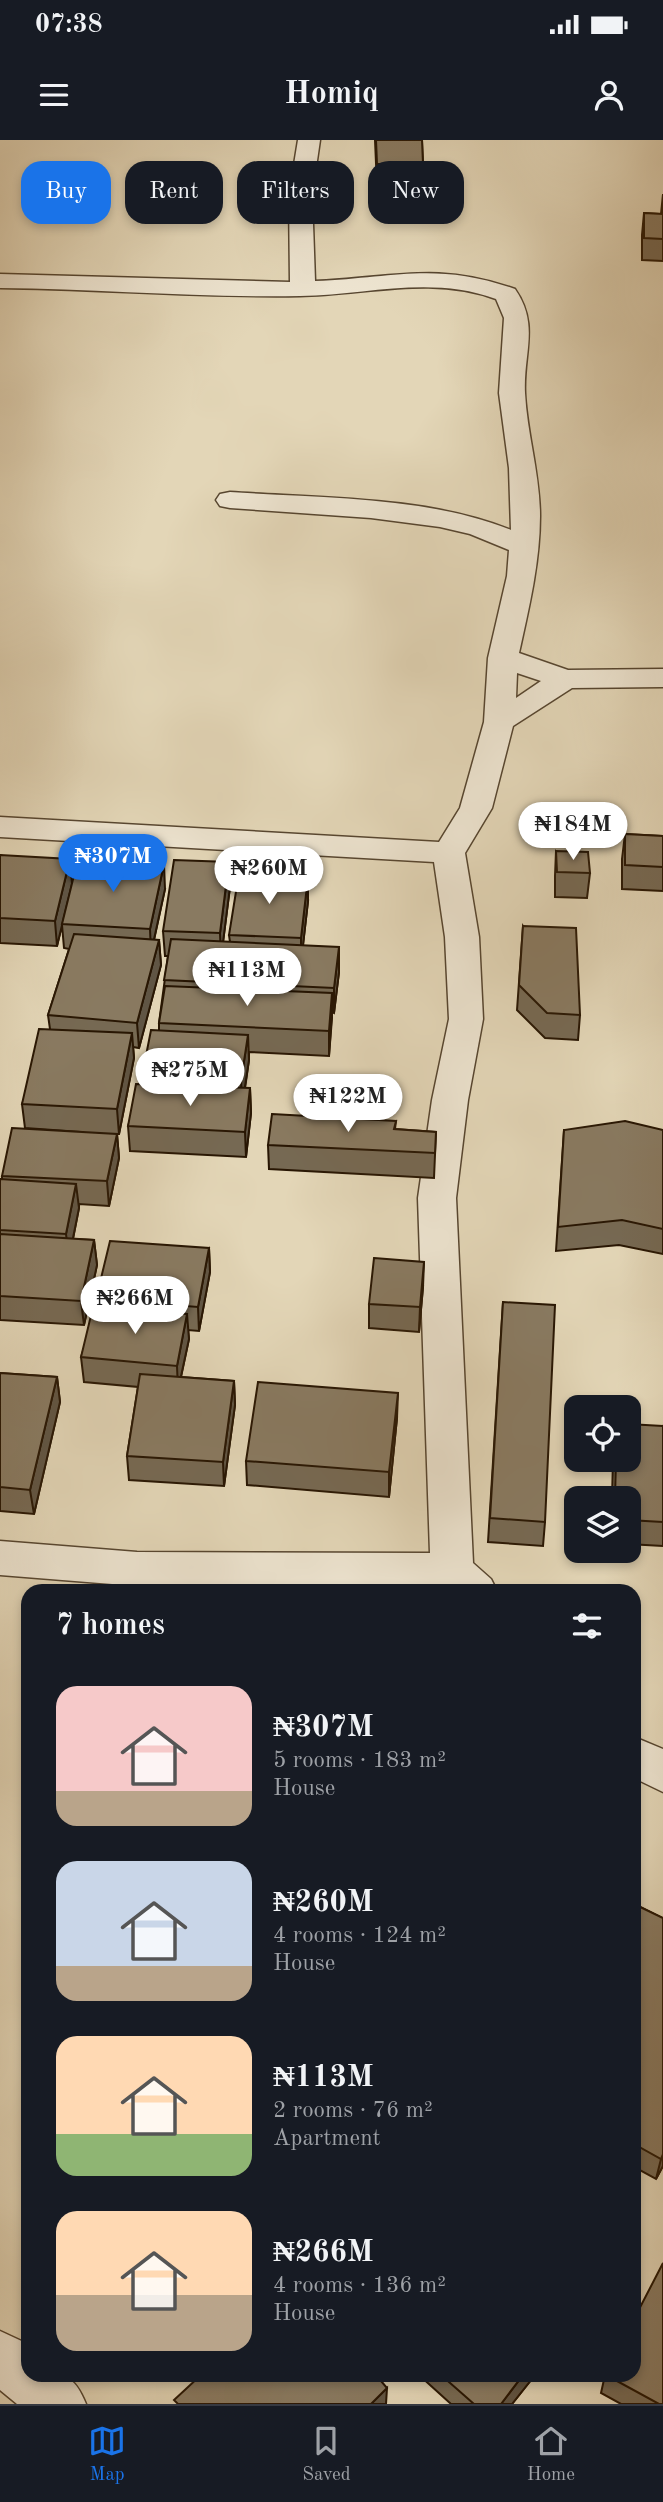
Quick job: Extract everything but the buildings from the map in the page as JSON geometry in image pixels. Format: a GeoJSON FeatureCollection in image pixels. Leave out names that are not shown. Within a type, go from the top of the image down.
{"type":"FeatureCollection","features":[{"type":"Feature","properties":{"kind":"street"},"geometry":{"type":"LineString","coordinates":[[303,289],[298,232],[303,164],[309,140]]}},
{"type":"Feature","properties":{"kind":"street"},"geometry":{"type":"LineString","coordinates":[[0,281],[303,289],[410,277],[443,278],[482,284],[506,294],[517,318],[512,393],[523,468],[526,516],[521,576],[503,658],[499,722],[476,808],[449,853],[461,937],[466,1019],[450,1100],[437,1198],[464,1580],[137,1569],[0,1558]]}},
{"type":"Feature","properties":{"kind":"street"},"geometry":{"type":"LineString","coordinates":[[230,500],[371,510],[478,527],[524,546]]}},
{"type":"Feature","properties":{"kind":"street"},"geometry":{"type":"LineString","coordinates":[[478,527],[526,516]]}},
{"type":"Feature","properties":{"kind":"street"},"geometry":{"type":"LineString","coordinates":[[503,658],[565,679],[663,678]]}},
{"type":"Feature","properties":{"kind":"street"},"geometry":{"type":"LineString","coordinates":[[499,722],[565,679]]}},
{"type":"Feature","properties":{"kind":"street"},"geometry":{"type":"LineString","coordinates":[[0,827],[449,853]]}},
{"type":"Feature","properties":{"kind":"street"},"geometry":{"type":"LineString","coordinates":[[641,1760],[663,1772]]}},
{"type":"Feature","properties":{"kind":"street"},"geometry":{"type":"LineString","coordinates":[[0,2358],[21,2372]]}},
{"type":"Feature","properties":{"kind":"street"},"geometry":{"type":"LineString","coordinates":[[32,2382],[59,2404]]}}]}
